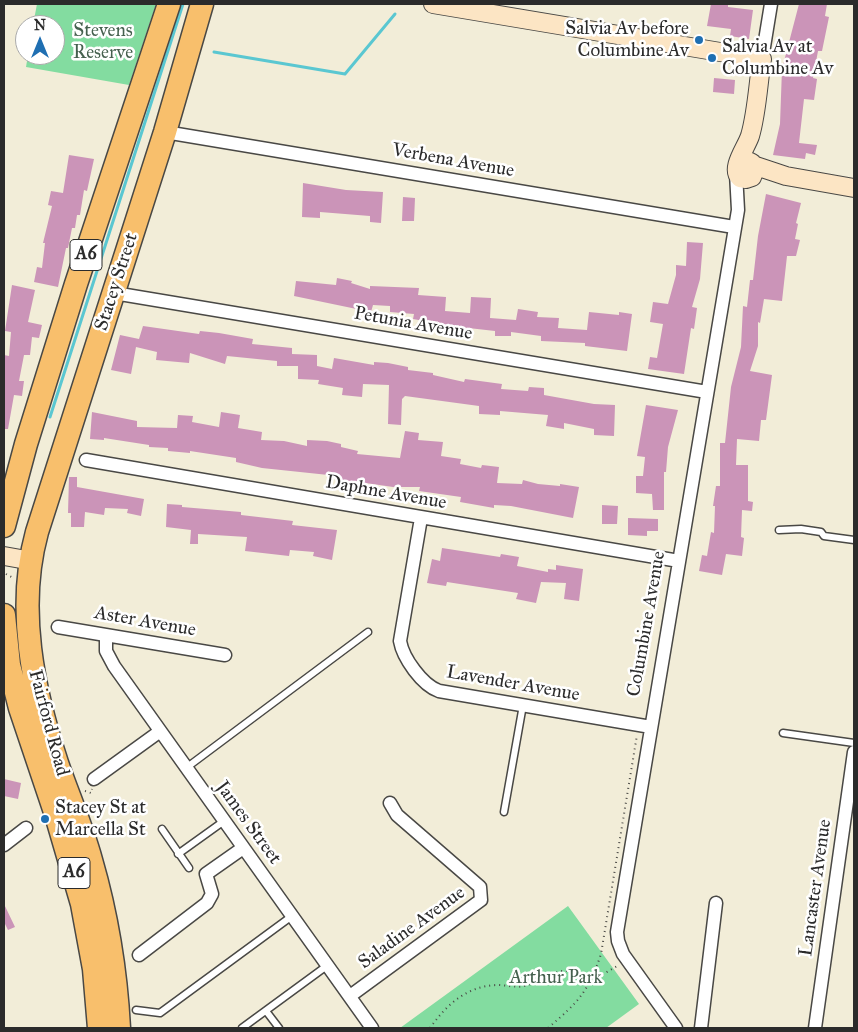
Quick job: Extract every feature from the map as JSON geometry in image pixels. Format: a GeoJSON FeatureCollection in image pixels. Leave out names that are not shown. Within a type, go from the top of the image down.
{"type":"FeatureCollection","features":[{"type":"Feature","properties":{"kind":"highway","name":"Stacey Street"},"geometry":{"type":"LineString","coordinates":[[5,516],[76,284],[169,4]]}},
{"type":"Feature","properties":{"kind":"highway","name":"Stacey Street"},"geometry":{"type":"LineString","coordinates":[[32,561],[37,532],[165,132],[202,4]]}},
{"type":"Feature","properties":{"kind":"highway","name":"Fairford Road"},"geometry":{"type":"LineString","coordinates":[[32,561],[29,604],[34,678],[45,723],[91,859],[100,894],[113,963],[119,1028]]}},
{"type":"Feature","properties":{"kind":"highway","name":"Fairford Road"},"geometry":{"type":"LineString","coordinates":[[4,615],[9,665],[20,708],[56,815],[82,904],[94,969],[99,1028]]}},
{"type":"Feature","properties":{"kind":"street"},"geometry":{"type":"LineString","coordinates":[[432,4],[762,59]]}},
{"type":"Feature","properties":{"kind":"street","name":"Columbine Avenue"},"geometry":{"type":"LineString","coordinates":[[674,1028],[627,960],[619,946],[617,932],[734,227],[746,170],[750,134],[772,4]]}},
{"type":"Feature","properties":{"kind":"street","name":"Verbena Avenue"},"geometry":{"type":"LineString","coordinates":[[165,132],[734,227]]}},
{"type":"Feature","properties":{"kind":"street"},"geometry":{"type":"LineString","coordinates":[[746,170],[854,188]]}},
{"type":"Feature","properties":{"kind":"street","name":"Petunia Avenue"},"geometry":{"type":"LineString","coordinates":[[114,293],[707,392]]}},
{"type":"Feature","properties":{"kind":"street","name":"Daphne Avenue"},"geometry":{"type":"LineString","coordinates":[[86,460],[679,561]]}},
{"type":"Feature","properties":{"kind":"street","name":"Lavender Avenue"},"geometry":{"type":"LineString","coordinates":[[421,518],[400,635],[403,652],[432,688],[651,727]]}},
{"type":"Feature","properties":{"kind":"street"},"geometry":{"type":"LineString","coordinates":[[4,556],[32,561]]}},
{"type":"Feature","properties":{"kind":"street","name":"Aster Avenue"},"geometry":{"type":"LineString","coordinates":[[58,627],[225,655]]}},
{"type":"Feature","properties":{"kind":"street","name":"James Street"},"geometry":{"type":"LineString","coordinates":[[106,635],[108,657],[159,732],[372,1028]]}},
{"type":"Feature","properties":{"kind":"street"},"geometry":{"type":"LineString","coordinates":[[94,779],[159,732]]}},
{"type":"Feature","properties":{"kind":"street","name":"Lancaster Avenue"},"geometry":{"type":"LineString","coordinates":[[815,1028],[850,812],[854,752]]}},
{"type":"Feature","properties":{"kind":"street","name":"Saladine Avenue"},"geometry":{"type":"LineString","coordinates":[[350,996],[482,900],[480,888],[397,815],[390,803]]}},
{"type":"Feature","properties":{"kind":"street"},"geometry":{"type":"LineString","coordinates":[[4,844],[26,828]]}},
{"type":"Feature","properties":{"kind":"street"},"geometry":{"type":"LineString","coordinates":[[139,955],[207,903],[212,894],[206,874],[243,848]]}},
{"type":"Feature","properties":{"kind":"street"},"geometry":{"type":"LineString","coordinates":[[701,1028],[716,903]]}},
{"type":"Feature","properties":{"kind":"lane"},"geometry":{"type":"LineString","coordinates":[[779,530],[801,529],[821,532],[824,536],[854,540]]}},
{"type":"Feature","properties":{"kind":"lane"},"geometry":{"type":"LineString","coordinates":[[186,768],[368,632]]}},
{"type":"Feature","properties":{"kind":"lane"},"geometry":{"type":"LineString","coordinates":[[504,812],[522,705]]}},
{"type":"Feature","properties":{"kind":"lane"},"geometry":{"type":"LineString","coordinates":[[784,733],[854,743]]}},
{"type":"Feature","properties":{"kind":"lane"},"geometry":{"type":"LineString","coordinates":[[178,854],[224,821]]}},
{"type":"Feature","properties":{"kind":"lane"},"geometry":{"type":"LineString","coordinates":[[162,829],[189,868]]}},
{"type":"Feature","properties":{"kind":"lane"},"geometry":{"type":"LineString","coordinates":[[136,1010],[160,1014],[292,916]]}},
{"type":"Feature","properties":{"kind":"lane"},"geometry":{"type":"LineString","coordinates":[[242,1028],[328,965]]}},
{"type":"Feature","properties":{"kind":"lane"},"geometry":{"type":"LineString","coordinates":[[266,1011],[279,1028]]}},
{"type":"Feature","properties":{"kind":"path"},"geometry":{"type":"LineString","coordinates":[[6,574],[17,580]]}},
{"type":"Feature","properties":{"kind":"path"},"geometry":{"type":"LineString","coordinates":[[548,1028],[575,1004],[591,980],[603,943],[637,734]]}},
{"type":"Feature","properties":{"kind":"path"},"geometry":{"type":"LineString","coordinates":[[78,789],[91,793],[94,779]]}},
{"type":"Feature","properties":{"kind":"path"},"geometry":{"type":"LineString","coordinates":[[591,980],[627,960]]}},
{"type":"Feature","properties":{"kind":"path"},"geometry":{"type":"LineString","coordinates":[[430,1028],[453,1001],[479,987],[525,986],[563,970],[575,972],[591,980]]}},
{"type":"Feature","properties":{"kind":"green space","name":"Stevens Reserve"},"geometry":{"type":"Polygon","coordinates":[[[37,4],[156,4],[129,85],[26,67],[26,65],[65,65],[65,15],[35,15],[37,4]]]}},
{"type":"Feature","properties":{"kind":"green space","name":"Arthur Park"},"geometry":{"type":"Polygon","coordinates":[[[568,906],[639,1004],[606,1028],[400,1028],[568,906]]]}},
{"type":"Feature","properties":{"kind":"building"},"geometry":{"type":"Polygon","coordinates":[[[711,4],[728,4],[728,7],[753,10],[749,39],[730,36],[731,29],[707,26],[711,4]]]}},
{"type":"Feature","properties":{"kind":"building"},"geometry":{"type":"Polygon","coordinates":[[[799,4],[827,4],[825,16],[829,17],[822,51],[818,51],[813,78],[817,79],[814,100],[804,99],[799,143],[817,145],[815,155],[806,153],[805,159],[773,155],[780,124],[782,69],[799,4]]]}},
{"type":"Feature","properties":{"kind":"building"},"geometry":{"type":"Polygon","coordinates":[[[714,78],[735,80],[734,94],[713,92],[714,78]]]}},
{"type":"Feature","properties":{"kind":"building"},"geometry":{"type":"Polygon","coordinates":[[[69,155],[94,159],[87,191],[84,190],[80,215],[77,215],[75,228],[72,228],[68,248],[66,248],[58,287],[34,282],[37,267],[42,268],[45,243],[43,243],[52,206],[48,205],[51,191],[63,193],[69,155]]]}},
{"type":"Feature","properties":{"kind":"building"},"geometry":{"type":"Polygon","coordinates":[[[303,183],[346,190],[383,192],[381,223],[370,222],[370,216],[320,212],[320,218],[302,217],[303,183]]]}},
{"type":"Feature","properties":{"kind":"building"},"geometry":{"type":"Polygon","coordinates":[[[766,194],[801,203],[796,223],[798,224],[795,239],[800,240],[796,256],[787,256],[782,301],[764,299],[760,323],[758,322],[758,346],[750,371],[772,375],[766,420],[761,420],[759,441],[737,439],[736,465],[748,465],[748,501],[753,502],[752,511],[742,510],[741,537],[744,538],[742,556],[726,554],[722,575],[699,571],[702,555],[707,556],[711,532],[714,533],[715,506],[713,506],[716,486],[720,486],[720,443],[725,443],[731,387],[741,347],[743,306],[747,307],[750,280],[753,280],[758,236],[766,194]]]}},
{"type":"Feature","properties":{"kind":"building"},"geometry":{"type":"Polygon","coordinates":[[[403,197],[415,198],[414,221],[402,221],[403,197]]]}},
{"type":"Feature","properties":{"kind":"building"},"geometry":{"type":"Polygon","coordinates":[[[687,242],[703,243],[700,279],[692,307],[697,308],[694,329],[691,328],[684,374],[648,369],[650,357],[657,358],[663,324],[650,322],[653,302],[668,304],[676,275],[676,265],[686,266],[687,242]]]}},
{"type":"Feature","properties":{"kind":"building"},"geometry":{"type":"Polygon","coordinates":[[[337,278],[352,281],[351,283],[370,289],[370,286],[419,288],[418,295],[446,297],[445,311],[470,313],[471,297],[491,298],[490,318],[516,320],[518,309],[538,312],[537,317],[559,318],[558,328],[587,330],[589,312],[619,315],[619,312],[632,314],[627,351],[585,346],[585,343],[541,341],[541,336],[511,332],[511,336],[495,336],[495,331],[424,323],[424,321],[413,319],[414,314],[390,312],[390,306],[373,305],[371,312],[294,296],[296,281],[336,285],[337,278]]]}},
{"type":"Feature","properties":{"kind":"building"},"geometry":{"type":"Polygon","coordinates":[[[12,285],[35,290],[28,322],[42,325],[39,338],[32,337],[30,355],[24,355],[19,381],[24,381],[22,396],[14,395],[8,429],[4,429],[4,355],[9,356],[11,332],[5,331],[12,285]]]}},
{"type":"Feature","properties":{"kind":"building"},"geometry":{"type":"Polygon","coordinates":[[[143,326],[199,334],[200,331],[219,333],[253,339],[252,344],[292,348],[292,354],[317,355],[317,366],[332,369],[334,358],[374,365],[374,362],[388,363],[408,367],[408,370],[433,373],[433,375],[464,382],[465,379],[502,384],[501,389],[528,391],[529,387],[544,388],[544,395],[594,404],[615,405],[614,436],[594,435],[594,429],[564,423],[564,429],[546,426],[548,415],[500,411],[500,415],[479,414],[479,406],[405,396],[402,399],[401,425],[388,424],[389,385],[363,384],[362,397],[342,395],[343,388],[318,384],[319,380],[298,379],[298,366],[277,366],[277,361],[227,356],[225,364],[190,353],[189,363],[156,360],[157,352],[136,347],[131,374],[111,370],[120,335],[139,339],[143,326]]]}},
{"type":"Feature","properties":{"kind":"building"},"geometry":{"type":"Polygon","coordinates":[[[646,405],[678,410],[668,447],[666,472],[664,472],[664,510],[653,510],[652,494],[636,493],[636,476],[643,476],[645,457],[637,456],[646,405]]]}},
{"type":"Feature","properties":{"kind":"building"},"geometry":{"type":"Polygon","coordinates":[[[92,412],[137,421],[137,427],[177,428],[178,415],[193,416],[192,422],[219,427],[221,412],[240,415],[238,428],[262,432],[261,440],[284,441],[307,446],[307,440],[327,441],[358,451],[357,454],[400,458],[405,431],[419,433],[418,440],[443,442],[441,456],[461,459],[460,464],[481,468],[482,465],[499,467],[497,483],[522,484],[523,480],[538,484],[560,486],[560,484],[579,487],[573,518],[511,506],[494,505],[494,508],[460,502],[461,497],[419,491],[420,487],[393,487],[352,481],[352,483],[338,480],[338,476],[262,468],[236,462],[236,458],[190,451],[190,453],[168,451],[168,448],[149,447],[149,445],[104,438],[104,440],[90,439],[92,412]]]}},
{"type":"Feature","properties":{"kind":"building"},"geometry":{"type":"Polygon","coordinates":[[[69,477],[77,477],[77,487],[144,499],[141,516],[127,513],[128,509],[105,508],[104,515],[85,512],[84,527],[71,527],[71,513],[68,513],[69,477]]]}},
{"type":"Feature","properties":{"kind":"building"},"geometry":{"type":"Polygon","coordinates":[[[167,504],[241,512],[241,515],[293,521],[292,525],[337,530],[332,560],[313,556],[314,552],[290,550],[289,556],[245,551],[247,537],[198,534],[198,544],[190,544],[191,530],[166,527],[167,504]]]}},
{"type":"Feature","properties":{"kind":"building"},"geometry":{"type":"Polygon","coordinates":[[[602,505],[618,506],[617,524],[602,524],[602,505]]]}},
{"type":"Feature","properties":{"kind":"building"},"geometry":{"type":"Polygon","coordinates":[[[628,518],[658,519],[658,531],[647,531],[647,536],[628,535],[628,518]]]}},
{"type":"Feature","properties":{"kind":"building"},"geometry":{"type":"Polygon","coordinates":[[[442,548],[500,557],[501,554],[519,557],[517,566],[548,572],[548,569],[556,570],[556,565],[583,569],[579,601],[564,599],[566,583],[541,582],[536,603],[516,599],[518,593],[447,582],[446,586],[427,583],[432,559],[440,561],[442,548]]]}},
{"type":"Feature","properties":{"kind":"building"},"geometry":{"type":"Polygon","coordinates":[[[4,779],[21,783],[18,799],[4,796],[4,779]]]}},
{"type":"Feature","properties":{"kind":"building"},"geometry":{"type":"Polygon","coordinates":[[[4,904],[15,927],[8,930],[4,922],[4,904]]]}},
{"type":"Feature","properties":{"kind":"waterway"},"geometry":{"type":"LineString","coordinates":[[50,417],[183,4]]}},
{"type":"Feature","properties":{"kind":"waterway"},"geometry":{"type":"LineString","coordinates":[[214,52],[345,74],[395,14]]}},
{"type":"Feature","properties":{"kind":"place","name":"Salvia Av before Columbine Av"},"geometry":{"type":"Point","coordinates":[699,40]}},
{"type":"Feature","properties":{"kind":"place","name":"Salvia Av at Columbine Av"},"geometry":{"type":"Point","coordinates":[712,58]}},
{"type":"Feature","properties":{"kind":"place","name":"Stacey St at Marcella St"},"geometry":{"type":"Point","coordinates":[45,819]}}]}
